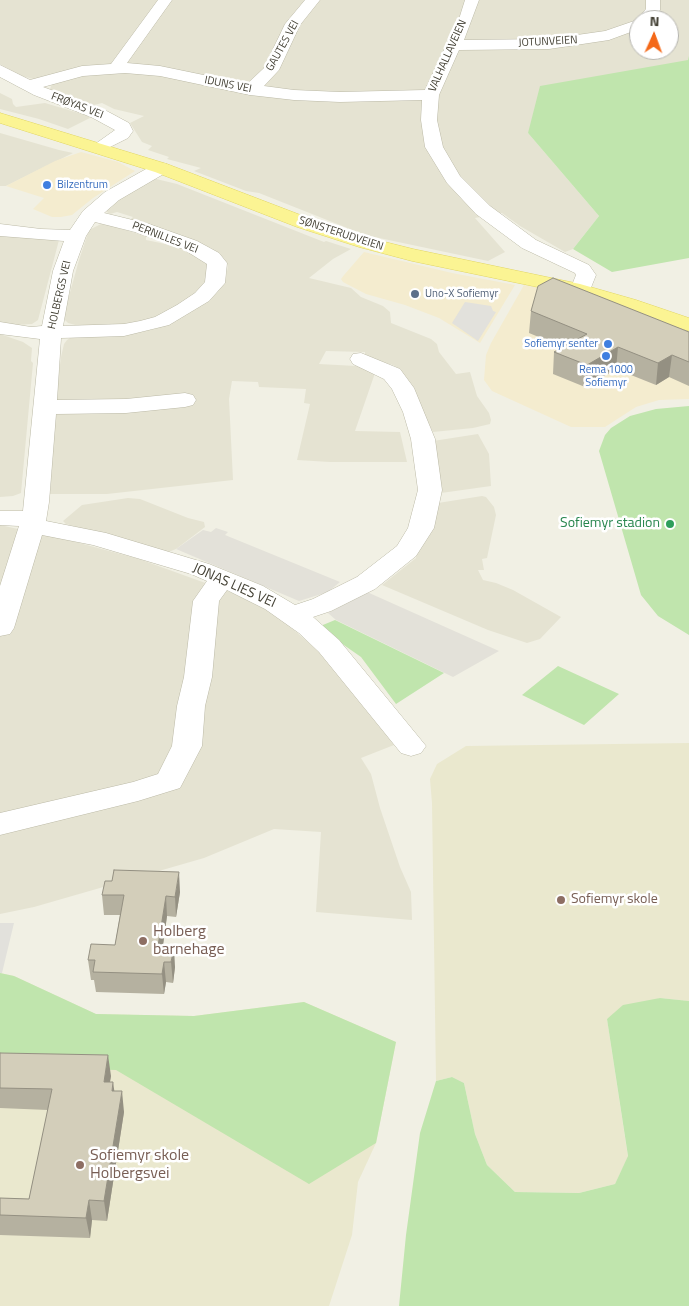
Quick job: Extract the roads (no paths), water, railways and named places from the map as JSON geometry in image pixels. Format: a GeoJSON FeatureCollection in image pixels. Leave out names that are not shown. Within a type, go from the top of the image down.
{"type":"FeatureCollection","features":[{"type":"Feature","properties":{"kind":"main road","name":"SØNSTERUDVEIEN"},"geometry":{"type":"LineString","coordinates":[[0,118],[100,147],[161,168],[304,223],[366,244],[571,287],[629,304],[689,325]]}},
{"type":"Feature","properties":{"kind":"street"},"geometry":{"type":"LineString","coordinates":[[117,68],[120,60],[165,0]]}},
{"type":"Feature","properties":{"kind":"street","name":"GAUTES VEI"},"geometry":{"type":"LineString","coordinates":[[250,90],[271,70],[293,24],[313,0]]}},
{"type":"Feature","properties":{"kind":"street","name":"VALHALLAVEIEN"},"geometry":{"type":"LineString","coordinates":[[472,0],[431,94],[428,120],[432,140],[440,159],[452,179],[479,207],[501,225],[535,247],[563,261],[571,272],[571,287]]}},
{"type":"Feature","properties":{"kind":"street","name":"JOTUNVEIEN"},"geometry":{"type":"LineString","coordinates":[[454,45],[573,42],[609,35],[629,28]]}},
{"type":"Feature","properties":{"kind":"street","name":"IDUNS VEI"},"geometry":{"type":"LineString","coordinates":[[27,86],[73,73],[117,68],[160,71],[250,90],[318,96],[431,94]]}},
{"type":"Feature","properties":{"kind":"street","name":"FRØYAS VEI"},"geometry":{"type":"LineString","coordinates":[[0,70],[27,86],[108,118],[123,126],[124,131],[122,134],[100,147]]}},
{"type":"Feature","properties":{"kind":"street","name":"HOLBERGS VEI"},"geometry":{"type":"LineString","coordinates":[[0,628],[33,523],[51,332],[63,271],[76,236],[90,215],[112,196],[161,168]]}},
{"type":"Feature","properties":{"kind":"street","name":"PERNILLES VEI"},"geometry":{"type":"LineString","coordinates":[[51,332],[124,330],[153,324],[184,310],[202,297],[215,283],[218,263],[212,257],[190,245],[142,228],[90,215]]}},
{"type":"Feature","properties":{"kind":"street"},"geometry":{"type":"LineString","coordinates":[[0,230],[40,235],[76,236]]}},
{"type":"Feature","properties":{"kind":"street"},"geometry":{"type":"LineString","coordinates":[[0,328],[31,333],[51,332]]}},
{"type":"Feature","properties":{"kind":"street"},"geometry":{"type":"LineString","coordinates":[[293,615],[322,605],[366,583],[407,551],[421,528],[430,490],[423,439],[414,412],[403,388],[392,374],[361,359]]}},
{"type":"Feature","properties":{"kind":"street"},"geometry":{"type":"LineString","coordinates":[[44,407],[120,406],[185,400]]}},
{"type":"Feature","properties":{"kind":"street","name":"JONAS LIES VEI"},"geometry":{"type":"LineString","coordinates":[[0,518],[33,523],[97,538],[200,570],[254,592],[293,615],[329,646],[411,746]]}},
{"type":"Feature","properties":{"kind":"street"},"geometry":{"type":"LineString","coordinates":[[0,824],[129,794],[169,781],[187,746],[191,706],[198,677],[206,601],[222,579]]}},
{"type":"Feature","properties":{"kind":"place","name":"Bilzentrum"},"geometry":{"type":"Point","coordinates":[47,185]}},
{"type":"Feature","properties":{"kind":"place","name":"Uno-X Sofiemyr"},"geometry":{"type":"Point","coordinates":[415,294]}},
{"type":"Feature","properties":{"kind":"place","name":"Sofiemyr senter"},"geometry":{"type":"Point","coordinates":[608,344]}},
{"type":"Feature","properties":{"kind":"place","name":"Rema 1000 Sofiemyr"},"geometry":{"type":"Point","coordinates":[606,356]}},
{"type":"Feature","properties":{"kind":"place","name":"Sofiemyr stadion"},"geometry":{"type":"Point","coordinates":[670,524]}},
{"type":"Feature","properties":{"kind":"place","name":"Sofiemyr skole"},"geometry":{"type":"Point","coordinates":[561,900]}},
{"type":"Feature","properties":{"kind":"place","name":"Holberg barnehage"},"geometry":{"type":"Point","coordinates":[143,941]}},
{"type":"Feature","properties":{"kind":"place","name":"Sofiemyr skole Holbergsvei"},"geometry":{"type":"Point","coordinates":[80,1165]}}]}
